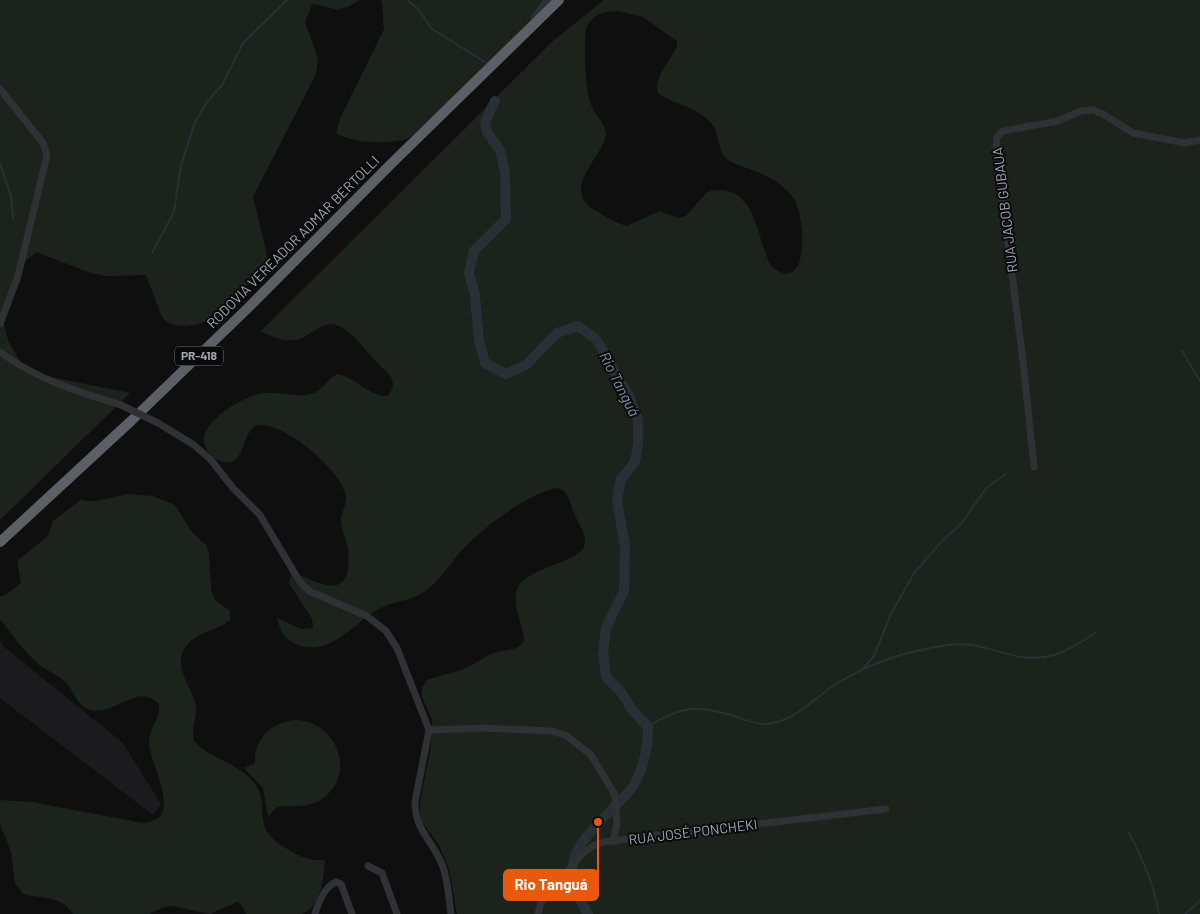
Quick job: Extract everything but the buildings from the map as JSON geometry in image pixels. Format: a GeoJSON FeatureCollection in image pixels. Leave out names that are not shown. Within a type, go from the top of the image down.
{"type":"FeatureCollection","features":[{"type":"Feature","properties":{"kind":"highway","name":"RODOVIA VEREADOR ADMAR BERTOLLI"},"geometry":{"type":"LineString","coordinates":[[0,542],[131,421],[242,314],[392,163],[559,0]]}},
{"type":"Feature","properties":{"kind":"street"},"geometry":{"type":"LineString","coordinates":[[0,89],[43,143],[47,154],[18,276],[0,324]]}},
{"type":"Feature","properties":{"kind":"street","name":"RUA JACOB GUBAUA"},"geometry":{"type":"LineString","coordinates":[[1034,467],[1016,302],[996,150],[997,136],[1003,131],[1058,121],[1081,111],[1092,110],[1103,114],[1133,133],[1185,143],[1200,140]]}},
{"type":"Feature","properties":{"kind":"street"},"geometry":{"type":"LineString","coordinates":[[0,352],[30,372],[59,385],[121,404],[158,423],[194,445],[211,460],[233,488],[260,515],[300,582],[309,591],[367,616],[386,631],[397,648],[429,730],[415,802],[415,814],[418,827],[438,854],[444,868],[451,914]]}},
{"type":"Feature","properties":{"kind":"street","name":"RUA JOSÉ PONCHEKI"},"geometry":{"type":"LineString","coordinates":[[429,730],[484,728],[552,732],[567,736],[591,755],[615,795],[617,823],[613,842],[886,809]]}},
{"type":"Feature","properties":{"kind":"street"},"geometry":{"type":"LineString","coordinates":[[538,914],[541,902],[582,854],[593,846],[613,842]]}},
{"type":"Feature","properties":{"kind":"street"},"geometry":{"type":"LineString","coordinates":[[368,866],[382,873],[397,914]]}},
{"type":"Feature","properties":{"kind":"street"},"geometry":{"type":"LineString","coordinates":[[315,914],[318,905],[331,884],[336,882],[341,884],[352,914]]}},
{"type":"Feature","properties":{"kind":"shaded area"},"geometry":{"type":"Polygon","coordinates":[[[0,0],[360,0],[341,9],[312,4],[305,22],[318,58],[316,74],[253,197],[266,250],[266,263],[255,277],[215,314],[202,323],[186,326],[175,325],[165,321],[146,275],[107,276],[91,273],[36,252],[20,266],[3,321],[8,340],[26,372],[130,393],[0,520],[0,0]]]}},
{"type":"Feature","properties":{"kind":"shaded area"},"geometry":{"type":"Polygon","coordinates":[[[380,0],[556,0],[411,137],[404,140],[373,142],[343,137],[336,133],[340,119],[384,29],[382,2],[380,0]]]}},
{"type":"Feature","properties":{"kind":"shaded area"},"geometry":{"type":"Polygon","coordinates":[[[604,0],[1200,0],[1200,914],[457,914],[449,869],[439,845],[422,822],[420,812],[420,801],[431,747],[432,719],[422,697],[422,688],[427,680],[459,671],[497,652],[516,648],[522,644],[524,635],[516,605],[517,590],[523,581],[532,575],[568,559],[584,547],[585,539],[567,495],[558,488],[534,496],[521,503],[471,541],[438,580],[423,593],[379,609],[330,643],[319,647],[308,647],[288,640],[281,630],[277,618],[301,629],[313,628],[312,619],[289,583],[291,573],[329,585],[337,585],[343,581],[347,574],[348,551],[341,518],[346,496],[342,486],[335,474],[312,452],[299,441],[274,428],[263,425],[255,426],[250,430],[241,451],[232,461],[224,462],[211,455],[205,445],[204,438],[206,430],[219,415],[238,402],[257,394],[265,393],[305,395],[314,393],[337,374],[374,393],[387,396],[390,393],[393,383],[388,373],[356,339],[337,325],[325,325],[305,337],[290,340],[277,338],[261,331],[553,41],[604,0]],[[619,11],[604,13],[592,19],[586,28],[585,57],[588,92],[593,109],[603,124],[606,136],[584,176],[581,186],[582,195],[587,204],[598,212],[627,226],[659,211],[678,218],[686,216],[707,192],[724,190],[736,194],[752,214],[772,267],[785,273],[793,271],[799,263],[802,250],[801,221],[794,199],[785,188],[773,180],[733,163],[726,158],[721,150],[715,128],[707,119],[694,110],[659,94],[657,88],[660,76],[677,46],[677,41],[643,17],[619,11]]]}},
{"type":"Feature","properties":{"kind":"shaded area"},"geometry":{"type":"Polygon","coordinates":[[[128,494],[153,496],[175,505],[191,531],[206,545],[209,554],[211,589],[215,600],[230,611],[230,620],[194,638],[184,650],[181,658],[183,674],[196,706],[193,732],[194,741],[207,752],[238,768],[251,779],[260,793],[265,827],[275,841],[302,857],[325,860],[324,874],[317,899],[308,911],[301,914],[246,914],[242,905],[237,902],[210,914],[173,906],[164,907],[149,914],[73,914],[68,908],[57,901],[23,894],[15,883],[11,852],[0,824],[0,800],[32,802],[143,823],[155,820],[162,813],[164,803],[162,791],[149,744],[150,733],[158,715],[159,704],[151,698],[143,696],[100,711],[82,706],[63,680],[41,666],[19,644],[0,619],[0,596],[4,596],[21,583],[17,561],[48,536],[53,521],[82,499],[83,501],[96,501],[128,494]]]}},
{"type":"Feature","properties":{"kind":"shaded area"},"geometry":{"type":"Polygon","coordinates":[[[0,640],[4,647],[122,742],[161,804],[153,815],[0,698],[0,640]]]}},
{"type":"Feature","properties":{"kind":"shaded area"},"geometry":{"type":"Polygon","coordinates":[[[296,720],[311,723],[323,730],[332,740],[338,752],[340,765],[338,778],[331,791],[319,801],[304,806],[277,807],[268,817],[263,788],[244,768],[255,763],[257,746],[266,733],[279,724],[296,720]]]}},
{"type":"Feature","properties":{"kind":"waterway"},"geometry":{"type":"LineString","coordinates":[[152,253],[174,212],[181,165],[195,122],[207,102],[222,85],[243,43],[287,0]]}},
{"type":"Feature","properties":{"kind":"waterway"},"geometry":{"type":"LineString","coordinates":[[408,0],[419,10],[432,29],[485,62]]}},
{"type":"Feature","properties":{"kind":"waterway","name":"Rio Tanguá"},"geometry":{"type":"LineString","coordinates":[[536,17],[549,0]]}},
{"type":"Feature","properties":{"kind":"waterway","name":"Rio Tanguá"},"geometry":{"type":"LineString","coordinates":[[495,101],[485,122],[487,132],[500,150],[505,173],[506,219],[474,251],[469,273],[475,295],[479,341],[485,363],[506,374],[526,365],[557,333],[578,326],[596,339],[630,398],[638,420],[638,445],[635,462],[621,479],[617,501],[625,546],[624,591],[606,628],[603,654],[606,677],[621,692],[633,711],[648,727],[647,743],[642,767],[631,789],[591,832],[576,854],[573,866],[574,880],[578,895],[588,914]]}},
{"type":"Feature","properties":{"kind":"waterway"},"geometry":{"type":"LineString","coordinates":[[0,163],[11,196],[13,218]]}},
{"type":"Feature","properties":{"kind":"waterway"},"geometry":{"type":"LineString","coordinates":[[1182,351],[1200,381]]}},
{"type":"Feature","properties":{"kind":"waterway"},"geometry":{"type":"LineString","coordinates":[[862,670],[874,656],[891,614],[914,573],[943,540],[961,524],[987,487],[1006,474]]}},
{"type":"Feature","properties":{"kind":"waterway"},"geometry":{"type":"LineString","coordinates":[[648,727],[671,714],[691,709],[712,710],[760,724],[778,722],[798,713],[850,676],[870,666],[901,655],[934,647],[965,644],[1024,657],[1046,657],[1067,650],[1096,632]]}},
{"type":"Feature","properties":{"kind":"waterway"},"geometry":{"type":"LineString","coordinates":[[1129,833],[1147,872],[1159,914]]}},
{"type":"Feature","properties":{"kind":"waterway"},"geometry":{"type":"LineString","coordinates":[[1185,914],[1200,901]]}},
{"type":"Feature","properties":{"kind":"place","name":"Rio Tanguá"},"geometry":{"type":"Point","coordinates":[598,822]}}]}
